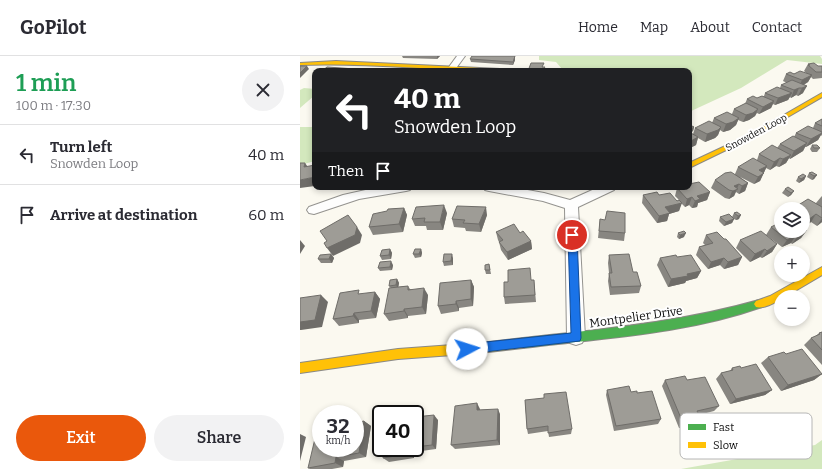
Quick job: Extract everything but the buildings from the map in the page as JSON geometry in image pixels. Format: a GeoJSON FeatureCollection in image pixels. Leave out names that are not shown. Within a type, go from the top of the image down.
{"type":"FeatureCollection","features":[{"type":"Feature","properties":{"kind":"street"},"geometry":{"type":"LineString","coordinates":[[452,68],[461,56]]}},
{"type":"Feature","properties":{"kind":"street"},"geometry":{"type":"LineString","coordinates":[[300,64],[328,62],[420,68]]}},
{"type":"Feature","properties":{"kind":"street","name":"Snowden Loop"},"geometry":{"type":"LineString","coordinates":[[692,165],[753,135],[822,95]]}},
{"type":"Feature","properties":{"kind":"street"},"geometry":{"type":"LineString","coordinates":[[314,210],[337,200],[388,190]]}},
{"type":"Feature","properties":{"kind":"street"},"geometry":{"type":"LineString","coordinates":[[506,190],[544,197],[572,205],[604,190]]}},
{"type":"Feature","properties":{"kind":"street"},"geometry":{"type":"LineString","coordinates":[[572,205],[576,338]]}},
{"type":"Feature","properties":{"kind":"street","name":"Montpelier Drive"},"geometry":{"type":"LineString","coordinates":[[300,368],[398,354],[480,348],[576,338],[675,325],[740,310],[773,299],[822,271]]}},
{"type":"Feature","properties":{"kind":"green space"},"geometry":{"type":"Polygon","coordinates":[[[539,56],[820,56],[822,59],[822,64],[787,60],[741,88],[692,111],[692,68],[561,68],[556,62],[539,60],[539,56]]]}},
{"type":"Feature","properties":{"kind":"green space"},"geometry":{"type":"Polygon","coordinates":[[[304,88],[312,89],[312,98],[300,108],[300,90],[304,88]]]}},
{"type":"Feature","properties":{"kind":"green space"},"geometry":{"type":"Polygon","coordinates":[[[300,127],[312,127],[312,162],[300,165],[300,127]]]}},
{"type":"Feature","properties":{"kind":"green space"},"geometry":{"type":"Polygon","coordinates":[[[822,440],[822,469],[681,469],[737,459],[812,459],[812,446],[822,440]]]}},
{"type":"Feature","properties":{"kind":"traffic: fast"},"geometry":{"type":"LineString","coordinates":[[523,343],[672,325],[759,304]]}},
{"type":"Feature","properties":{"kind":"traffic: slow"},"geometry":{"type":"LineString","coordinates":[[300,64],[336,62],[445,68]]}},
{"type":"Feature","properties":{"kind":"traffic: slow"},"geometry":{"type":"LineString","coordinates":[[692,165],[753,135],[822,95]]}},
{"type":"Feature","properties":{"kind":"traffic: slow"},"geometry":{"type":"LineString","coordinates":[[759,304],[773,299],[822,271]]}},
{"type":"Feature","properties":{"kind":"traffic: slow"},"geometry":{"type":"LineString","coordinates":[[300,368],[398,354],[480,348],[523,343]]}},
{"type":"Feature","properties":{"kind":"route"},"geometry":{"type":"LineString","coordinates":[[467,349],[576,338],[572,235]]}}]}
